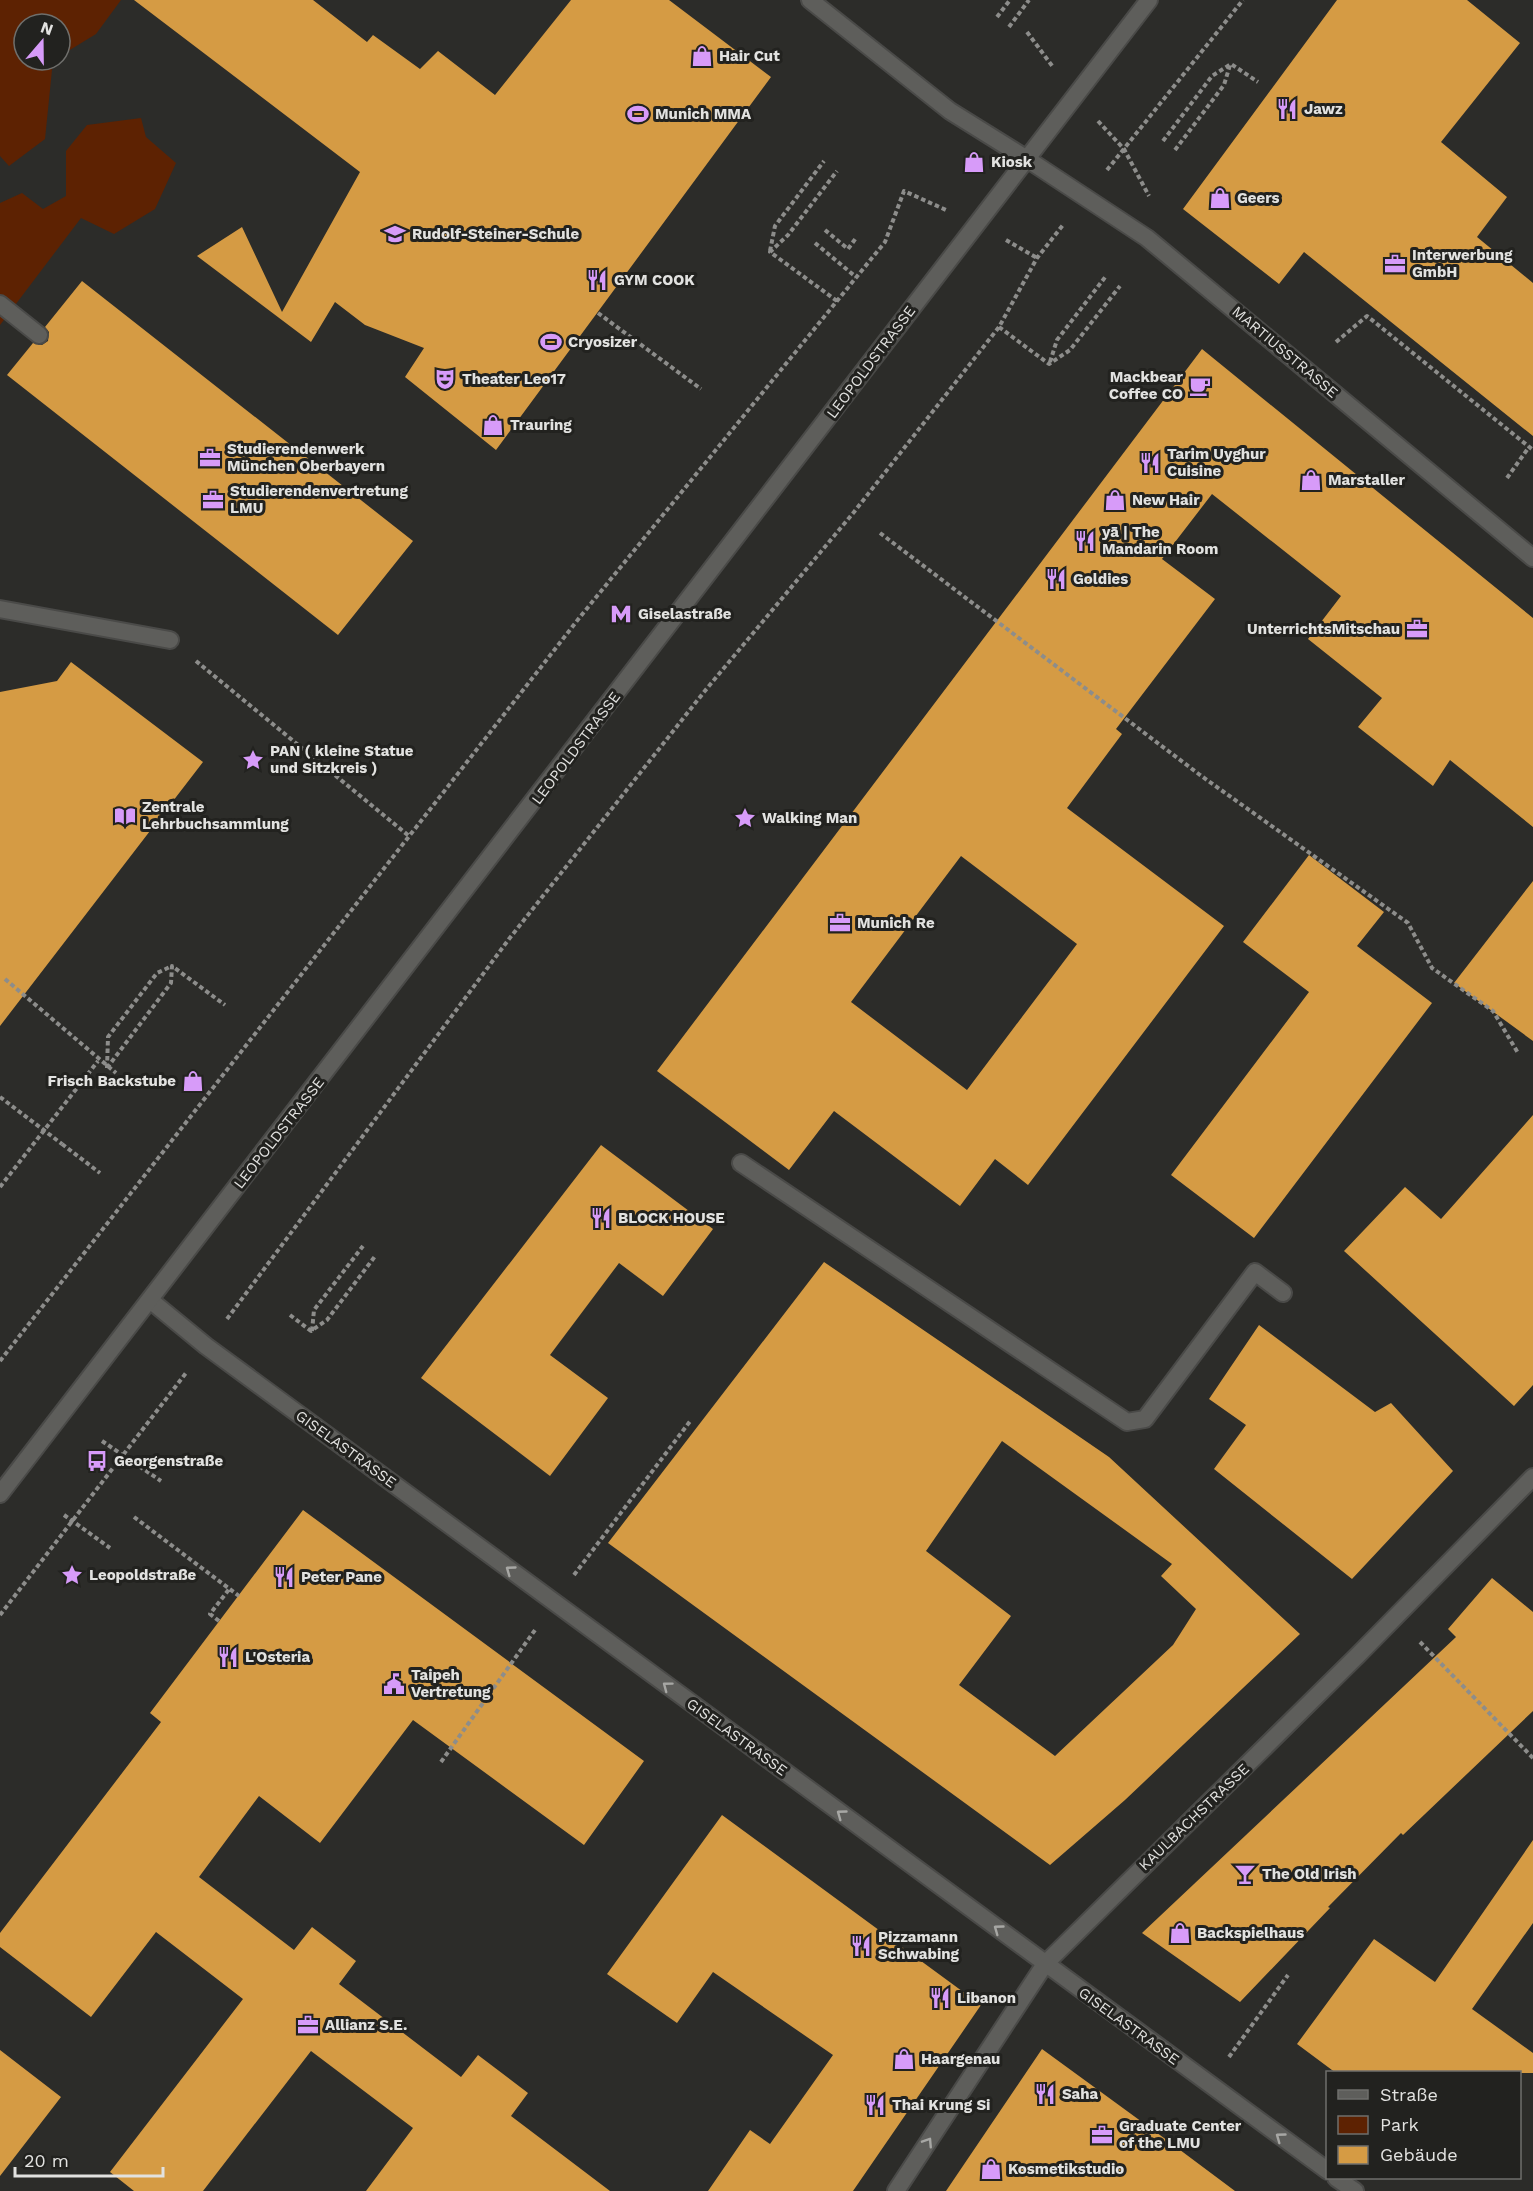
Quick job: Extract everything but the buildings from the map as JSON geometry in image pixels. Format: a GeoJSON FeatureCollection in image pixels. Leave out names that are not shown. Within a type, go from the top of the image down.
{"type":"FeatureCollection","features":[{"type":"Feature","properties":{"kind":"street","name":"MARTIUSSTRASSE"},"geometry":{"type":"LineString","coordinates":[[810,0],[950,111],[1147,238],[1533,558]]}},
{"type":"Feature","properties":{"kind":"street","name":"LEOPOLDSTRASSE"},"geometry":{"type":"LineString","coordinates":[[0,1494],[1149,0]]}},
{"type":"Feature","properties":{"kind":"street"},"geometry":{"type":"LineString","coordinates":[[0,304],[39,335]]}},
{"type":"Feature","properties":{"kind":"street"},"geometry":{"type":"LineString","coordinates":[[0,609],[170,640]]}},
{"type":"Feature","properties":{"kind":"street"},"geometry":{"type":"LineString","coordinates":[[741,1163],[1127,1422],[1145,1419],[1255,1272],[1283,1293]]}},
{"type":"Feature","properties":{"kind":"street","name":"GISELASTRASSE"},"geometry":{"type":"LineString","coordinates":[[150,1300],[216,1353],[1326,2170]]}},
{"type":"Feature","properties":{"kind":"street","name":"KAULBACHSTRASSE"},"geometry":{"type":"LineString","coordinates":[[896,2191],[1045,1964],[1358,1655],[1533,1477]]}},
{"type":"Feature","properties":{"kind":"street"},"geometry":{"type":"LineString","coordinates":[[1337,2179],[1355,2191]]}},
{"type":"Feature","properties":{"kind":"path"},"geometry":{"type":"LineString","coordinates":[[997,17],[1010,0]]}},
{"type":"Feature","properties":{"kind":"path"},"geometry":{"type":"LineString","coordinates":[[1009,27],[1029,0]]}},
{"type":"Feature","properties":{"kind":"path"},"geometry":{"type":"LineString","coordinates":[[1124,149],[1243,0]]}},
{"type":"Feature","properties":{"kind":"path"},"geometry":{"type":"LineString","coordinates":[[1231,64],[1258,82]]}},
{"type":"Feature","properties":{"kind":"path"},"geometry":{"type":"LineString","coordinates":[[1175,150],[1224,85],[1231,64]]}},
{"type":"Feature","properties":{"kind":"path"},"geometry":{"type":"LineString","coordinates":[[1163,141],[1212,76],[1231,64]]}},
{"type":"Feature","properties":{"kind":"path"},"geometry":{"type":"LineString","coordinates":[[770,252],[775,226],[824,161]]}},
{"type":"Feature","properties":{"kind":"path"},"geometry":{"type":"LineString","coordinates":[[770,252],[788,235],[837,171]]}},
{"type":"Feature","properties":{"kind":"path"},"geometry":{"type":"LineString","coordinates":[[0,1362],[580,617],[885,242],[904,191]]}},
{"type":"Feature","properties":{"kind":"path"},"geometry":{"type":"LineString","coordinates":[[825,230],[848,249],[856,238]]}},
{"type":"Feature","properties":{"kind":"path"},"geometry":{"type":"LineString","coordinates":[[815,243],[856,277]]}},
{"type":"Feature","properties":{"kind":"path"},"geometry":{"type":"LineString","coordinates":[[252,1284],[509,939],[704,692],[854,512],[999,327],[1045,247]]}},
{"type":"Feature","properties":{"kind":"path"},"geometry":{"type":"LineString","coordinates":[[770,252],[837,301]]}},
{"type":"Feature","properties":{"kind":"path"},"geometry":{"type":"LineString","coordinates":[[1049,364],[1057,340],[1106,276]]}},
{"type":"Feature","properties":{"kind":"path"},"geometry":{"type":"LineString","coordinates":[[1049,364],[1070,350],[1120,286]]}},
{"type":"Feature","properties":{"kind":"path"},"geometry":{"type":"LineString","coordinates":[[597,313],[701,389]]}},
{"type":"Feature","properties":{"kind":"path"},"geometry":{"type":"LineString","coordinates":[[1336,342],[1367,316],[1531,448],[1507,478]]}},
{"type":"Feature","properties":{"kind":"path"},"geometry":{"type":"LineString","coordinates":[[999,327],[1049,364]]}},
{"type":"Feature","properties":{"kind":"path"},"geometry":{"type":"LineString","coordinates":[[880,533],[1200,774],[1408,923],[1432,968],[1493,1011],[1518,1053]]}},
{"type":"Feature","properties":{"kind":"path"},"geometry":{"type":"LineString","coordinates":[[170,640],[409,836]]}},
{"type":"Feature","properties":{"kind":"path"},"geometry":{"type":"LineString","coordinates":[[107,1068],[171,983],[172,966]]}},
{"type":"Feature","properties":{"kind":"path"},"geometry":{"type":"LineString","coordinates":[[172,966],[225,1005]]}},
{"type":"Feature","properties":{"kind":"path"},"geometry":{"type":"LineString","coordinates":[[107,1068],[108,1037],[157,973],[172,966]]}},
{"type":"Feature","properties":{"kind":"path"},"geometry":{"type":"LineString","coordinates":[[5,979],[98,1061],[116,1074]]}},
{"type":"Feature","properties":{"kind":"path"},"geometry":{"type":"LineString","coordinates":[[0,1187],[98,1061]]}},
{"type":"Feature","properties":{"kind":"path"},"geometry":{"type":"LineString","coordinates":[[0,1097],[100,1173]]}},
{"type":"Feature","properties":{"kind":"path"},"geometry":{"type":"LineString","coordinates":[[311,1331],[314,1310],[363,1246]]}},
{"type":"Feature","properties":{"kind":"path"},"geometry":{"type":"LineString","coordinates":[[311,1331],[327,1320],[376,1255]]}},
{"type":"Feature","properties":{"kind":"path"},"geometry":{"type":"LineString","coordinates":[[290,1316],[311,1331]]}},
{"type":"Feature","properties":{"kind":"path"},"geometry":{"type":"LineString","coordinates":[[0,1615],[182,1377]]}},
{"type":"Feature","properties":{"kind":"path"},"geometry":{"type":"LineString","coordinates":[[584,1562],[691,1420]]}},
{"type":"Feature","properties":{"kind":"path"},"geometry":{"type":"LineString","coordinates":[[102,1441],[161,1481]]}},
{"type":"Feature","properties":{"kind":"path"},"geometry":{"type":"LineString","coordinates":[[64,1515],[110,1548]]}},
{"type":"Feature","properties":{"kind":"path"},"geometry":{"type":"LineString","coordinates":[[134,1517],[239,1596]]}},
{"type":"Feature","properties":{"kind":"path"},"geometry":{"type":"LineString","coordinates":[[219,1621],[210,1614],[230,1588]]}},
{"type":"Feature","properties":{"kind":"path"},"geometry":{"type":"LineString","coordinates":[[441,1762],[527,1641]]}},
{"type":"Feature","properties":{"kind":"path"},"geometry":{"type":"LineString","coordinates":[[1420,1642],[1533,1758]]}},
{"type":"Feature","properties":{"kind":"path"},"geometry":{"type":"LineString","coordinates":[[1237,2044],[1288,1975]]}},
{"type":"Feature","properties":{"kind":"green space"},"geometry":{"type":"Polygon","coordinates":[[[0,0],[121,0],[96,34],[72,49],[72,12],[12,12],[12,72],[52,72],[45,139],[9,166],[0,156],[0,0]]]}},
{"type":"Feature","properties":{"kind":"green space"},"geometry":{"type":"Polygon","coordinates":[[[141,118],[146,137],[176,163],[155,209],[114,234],[81,218],[0,325],[0,203],[22,193],[43,209],[66,196],[66,151],[87,125],[141,118]]]}},
{"type":"Feature","properties":{"kind":"place","name":"Hair Cut"},"geometry":{"type":"Point","coordinates":[702,56]}},
{"type":"Feature","properties":{"kind":"place","name":"Jawz"},"geometry":{"type":"Point","coordinates":[1287,109]}},
{"type":"Feature","properties":{"kind":"place","name":"Munich MMA"},"geometry":{"type":"Point","coordinates":[638,114]}},
{"type":"Feature","properties":{"kind":"place","name":"Kiosk"},"geometry":{"type":"Point","coordinates":[974,162]}},
{"type":"Feature","properties":{"kind":"place","name":"Geers"},"geometry":{"type":"Point","coordinates":[1220,198]}},
{"type":"Feature","properties":{"kind":"place","name":"Rudolf-Steiner-Schule"},"geometry":{"type":"Point","coordinates":[395,234]}},
{"type":"Feature","properties":{"kind":"place","name":"Interwerbung GmbH"},"geometry":{"type":"Point","coordinates":[1395,264]}},
{"type":"Feature","properties":{"kind":"place","name":"GYM COOK"},"geometry":{"type":"Point","coordinates":[597,280]}},
{"type":"Feature","properties":{"kind":"place","name":"Cryosizer"},"geometry":{"type":"Point","coordinates":[551,342]}},
{"type":"Feature","properties":{"kind":"place","name":"Theater Leo17"},"geometry":{"type":"Point","coordinates":[445,379]}},
{"type":"Feature","properties":{"kind":"place","name":"Mackbear Coffee CO"},"geometry":{"type":"Point","coordinates":[1200,386]}},
{"type":"Feature","properties":{"kind":"place","name":"Trauring"},"geometry":{"type":"Point","coordinates":[493,425]}},
{"type":"Feature","properties":{"kind":"place","name":"Studierendenwerk München Oberbayern"},"geometry":{"type":"Point","coordinates":[210,458]}},
{"type":"Feature","properties":{"kind":"place","name":"Tarim Uyghur Cuisine"},"geometry":{"type":"Point","coordinates":[1150,463]}},
{"type":"Feature","properties":{"kind":"place","name":"Marstaller"},"geometry":{"type":"Point","coordinates":[1311,480]}},
{"type":"Feature","properties":{"kind":"place","name":"Studierendenvertretung LMU"},"geometry":{"type":"Point","coordinates":[213,500]}},
{"type":"Feature","properties":{"kind":"place","name":"New Hair"},"geometry":{"type":"Point","coordinates":[1115,500]}},
{"type":"Feature","properties":{"kind":"place","name":"yā | The Mandarin Room"},"geometry":{"type":"Point","coordinates":[1085,541]}},
{"type":"Feature","properties":{"kind":"place","name":"Goldies"},"geometry":{"type":"Point","coordinates":[1056,579]}},
{"type":"Feature","properties":{"kind":"place","name":"Giselastraße"},"geometry":{"type":"Point","coordinates":[621,614]}},
{"type":"Feature","properties":{"kind":"place","name":"UnterrichtsMitschau"},"geometry":{"type":"Point","coordinates":[1417,629]}},
{"type":"Feature","properties":{"kind":"place","name":"PAN ( kleine Statue und Sitzkreis )"},"geometry":{"type":"Point","coordinates":[253,760]}},
{"type":"Feature","properties":{"kind":"place","name":"Zentrale Lehrbuchsammlung"},"geometry":{"type":"Point","coordinates":[125,816]}},
{"type":"Feature","properties":{"kind":"place","name":"Walking Man"},"geometry":{"type":"Point","coordinates":[745,818]}},
{"type":"Feature","properties":{"kind":"place","name":"Munich Re"},"geometry":{"type":"Point","coordinates":[840,923]}},
{"type":"Feature","properties":{"kind":"place","name":"Frisch Backstube"},"geometry":{"type":"Point","coordinates":[193,1081]}},
{"type":"Feature","properties":{"kind":"place","name":"BLOCK HOUSE"},"geometry":{"type":"Point","coordinates":[601,1218]}},
{"type":"Feature","properties":{"kind":"place","name":"Georgenstraße"},"geometry":{"type":"Point","coordinates":[97,1461]}},
{"type":"Feature","properties":{"kind":"place","name":"Leopoldstraße"},"geometry":{"type":"Point","coordinates":[72,1575]}},
{"type":"Feature","properties":{"kind":"place","name":"Peter Pane"},"geometry":{"type":"Point","coordinates":[284,1577]}},
{"type":"Feature","properties":{"kind":"place","name":"L'Osteria"},"geometry":{"type":"Point","coordinates":[228,1657]}},
{"type":"Feature","properties":{"kind":"place","name":"Taipeh Vertretung"},"geometry":{"type":"Point","coordinates":[394,1684]}},
{"type":"Feature","properties":{"kind":"place","name":"The Old Irish"},"geometry":{"type":"Point","coordinates":[1245,1874]}},
{"type":"Feature","properties":{"kind":"place","name":"Backspielhaus"},"geometry":{"type":"Point","coordinates":[1180,1933]}},
{"type":"Feature","properties":{"kind":"place","name":"Pizzamann Schwabing"},"geometry":{"type":"Point","coordinates":[861,1946]}},
{"type":"Feature","properties":{"kind":"place","name":"Libanon"},"geometry":{"type":"Point","coordinates":[940,1998]}},
{"type":"Feature","properties":{"kind":"place","name":"Allianz S.E."},"geometry":{"type":"Point","coordinates":[308,2025]}},
{"type":"Feature","properties":{"kind":"place","name":"Haargenau"},"geometry":{"type":"Point","coordinates":[904,2059]}},
{"type":"Feature","properties":{"kind":"place","name":"Saha"},"geometry":{"type":"Point","coordinates":[1045,2094]}},
{"type":"Feature","properties":{"kind":"place","name":"Thai Krung Si"},"geometry":{"type":"Point","coordinates":[875,2105]}},
{"type":"Feature","properties":{"kind":"place","name":"Graduate Center of the LMU"},"geometry":{"type":"Point","coordinates":[1102,2135]}},
{"type":"Feature","properties":{"kind":"place","name":"Kosmetikstudio"},"geometry":{"type":"Point","coordinates":[991,2169]}}]}
